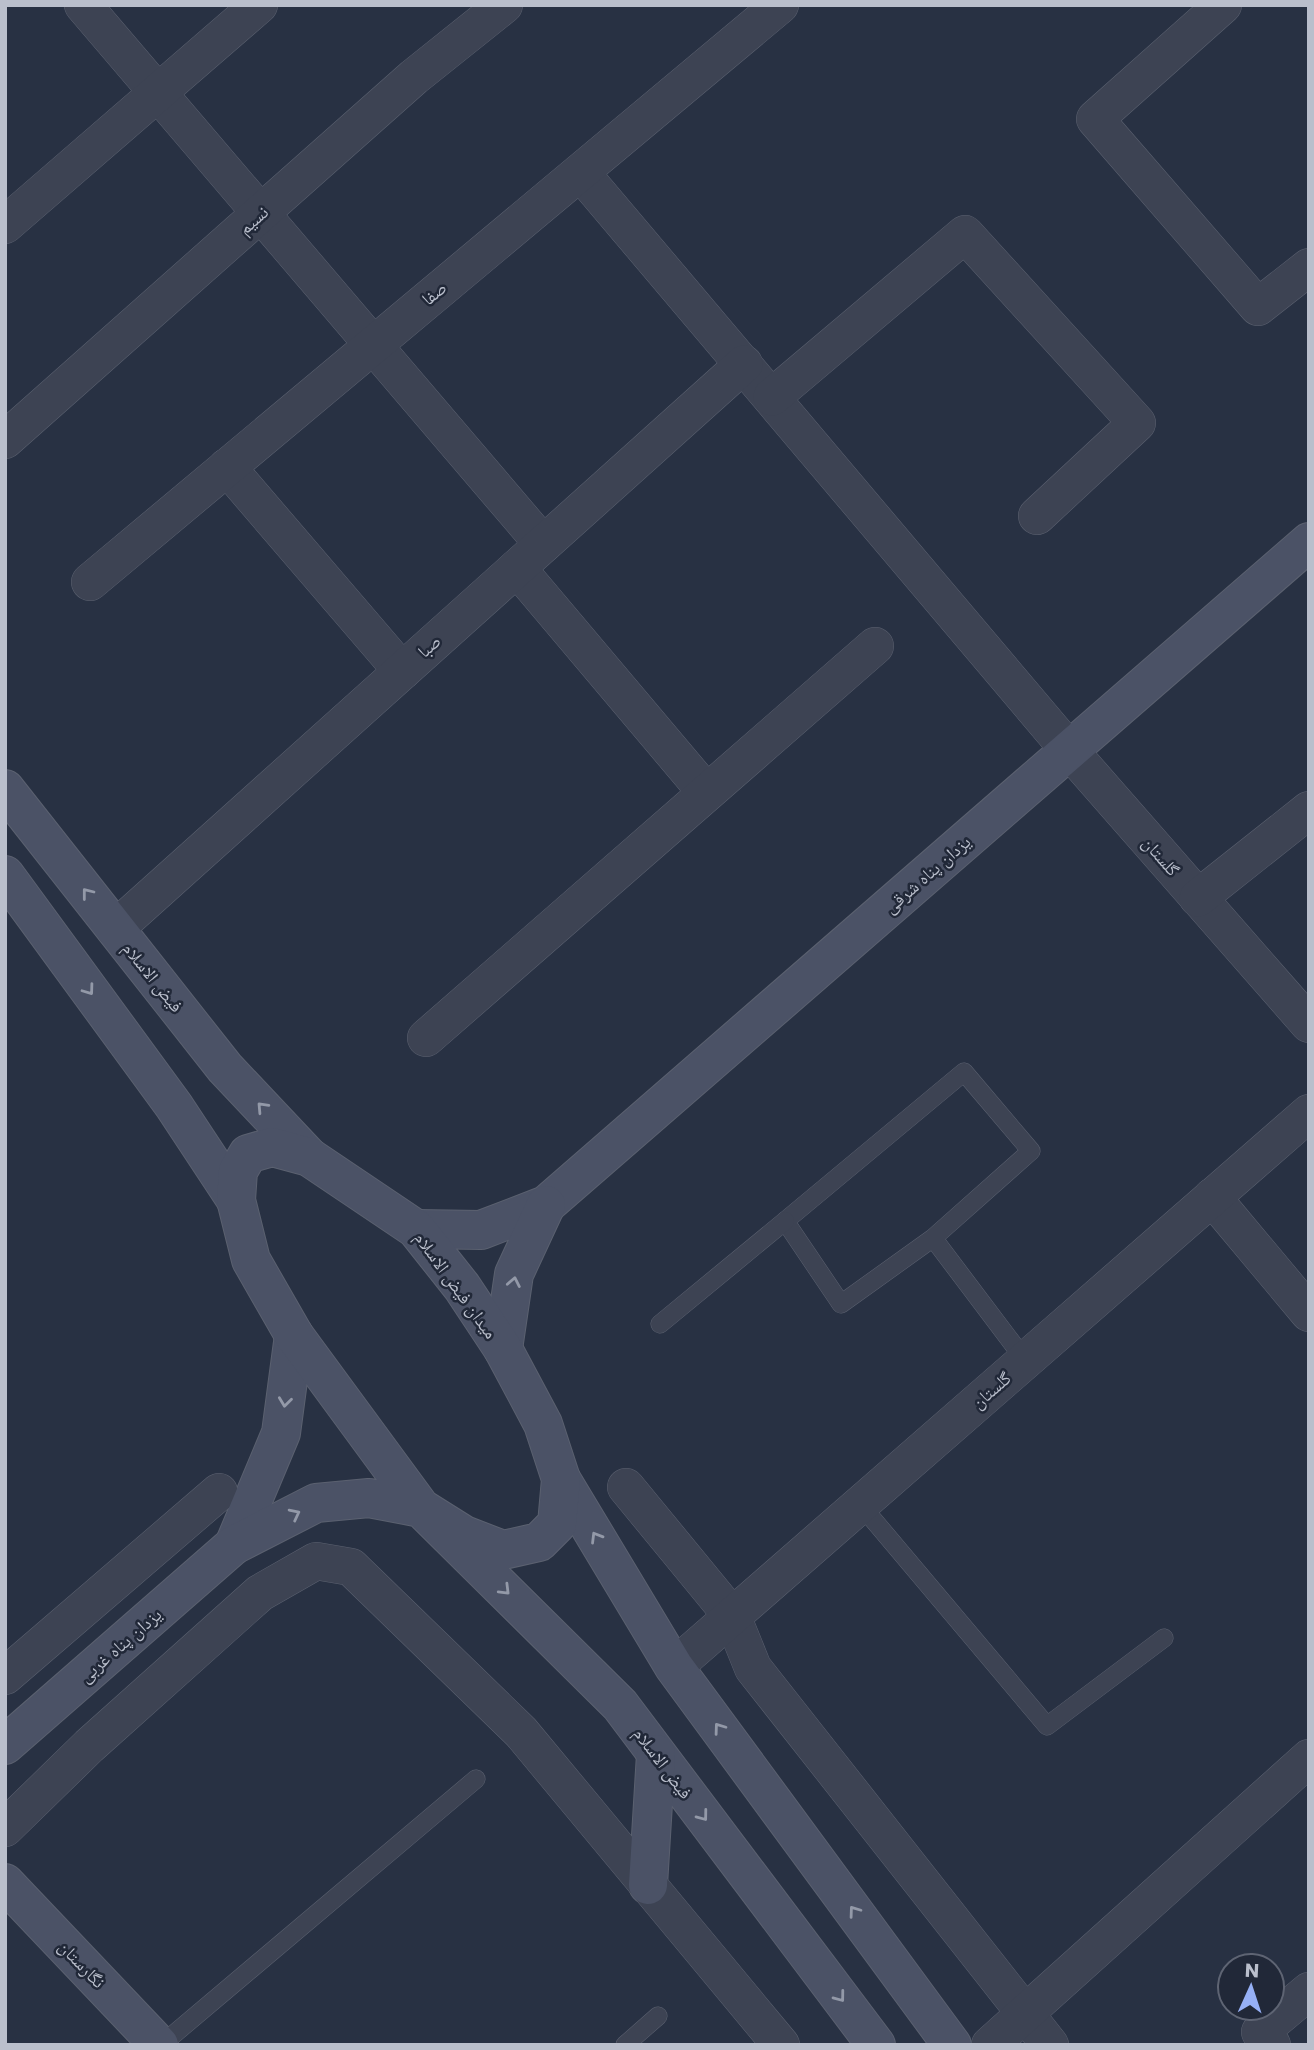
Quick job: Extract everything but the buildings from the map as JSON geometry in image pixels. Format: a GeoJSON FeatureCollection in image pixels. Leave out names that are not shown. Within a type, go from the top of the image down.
{"type":"FeatureCollection","features":[{"type":"Feature","properties":{"kind":"main road","name":"یزدان پناه شرقی"},"geometry":{"type":"LineString","coordinates":[[416,1229],[481,1230],[546,1205],[1309,542]]}},
{"type":"Feature","properties":{"kind":"main road","name":"فیض الاسلام"},"geometry":{"type":"LineString","coordinates":[[5,789],[225,1068],[309,1157]]}},
{"type":"Feature","properties":{"kind":"main road"},"geometry":{"type":"LineString","coordinates":[[5,876],[174,1106],[236,1200]]}},
{"type":"Feature","properties":{"kind":"main road","name":"میدان فیض الاسلام"},"geometry":{"type":"LineString","coordinates":[[272,1147],[309,1157],[416,1229],[462,1287],[503,1349],[543,1424],[561,1479],[557,1524],[539,1542],[503,1550],[464,1535],[421,1508],[294,1335],[251,1260],[236,1200],[237,1171],[248,1154],[272,1147]]}},
{"type":"Feature","properties":{"kind":"main road","name":"یزدان پناه شرقی"},"geometry":{"type":"LineString","coordinates":[[503,1349],[514,1274],[546,1205]]}},
{"type":"Feature","properties":{"kind":"main road","name":"یزدان پناه غربی"},"geometry":{"type":"LineString","coordinates":[[234,1545],[281,1433],[294,1335]]}},
{"type":"Feature","properties":{"kind":"main road"},"geometry":{"type":"LineString","coordinates":[[561,1479],[674,1667],[952,2045]]}},
{"type":"Feature","properties":{"kind":"main road","name":"یزدان پناه غربی"},"geometry":{"type":"LineString","coordinates":[[5,1745],[234,1545],[316,1503],[369,1498],[421,1508]]}},
{"type":"Feature","properties":{"kind":"main road","name":"فیض الاسلام"},"geometry":{"type":"LineString","coordinates":[[421,1508],[620,1705],[876,2045]]}},
{"type":"Feature","properties":{"kind":"main road"},"geometry":{"type":"LineString","coordinates":[[648,1885],[656,1754]]}},
{"type":"Feature","properties":{"kind":"main road","name":"نگارستان"},"geometry":{"type":"LineString","coordinates":[[5,1882],[160,2045]]}},
{"type":"Feature","properties":{"kind":"street"},"geometry":{"type":"LineString","coordinates":[[83,5],[373,344],[706,792]]}},
{"type":"Feature","properties":{"kind":"street"},"geometry":{"type":"LineString","coordinates":[[5,224],[259,5]]}},
{"type":"Feature","properties":{"kind":"street","name":"نسیم"},"geometry":{"type":"LineString","coordinates":[[5,440],[414,77],[503,5]]}},
{"type":"Feature","properties":{"kind":"street","name":"صفا"},"geometry":{"type":"LineString","coordinates":[[90,582],[780,5]]}},
{"type":"Feature","properties":{"kind":"street"},"geometry":{"type":"LineString","coordinates":[[1223,5],[1095,119],[1258,307],[1309,267]]}},
{"type":"Feature","properties":{"kind":"street","name":"گلستان"},"geometry":{"type":"LineString","coordinates":[[581,173],[1069,750],[1309,1024]]}},
{"type":"Feature","properties":{"kind":"street"},"geometry":{"type":"LineString","coordinates":[[772,397],[965,234],[1137,423],[1037,516]]}},
{"type":"Feature","properties":{"kind":"street","name":"صبا"},"geometry":{"type":"LineString","coordinates":[[115,929],[744,364]]}},
{"type":"Feature","properties":{"kind":"street"},"geometry":{"type":"LineString","coordinates":[[227,467],[402,671]]}},
{"type":"Feature","properties":{"kind":"street"},"geometry":{"type":"LineString","coordinates":[[426,1038],[875,646]]}},
{"type":"Feature","properties":{"kind":"street"},"geometry":{"type":"LineString","coordinates":[[1198,898],[1309,810]]}},
{"type":"Feature","properties":{"kind":"street","name":"گلستان"},"geometry":{"type":"LineString","coordinates":[[674,1667],[1309,1113]]}},
{"type":"Feature","properties":{"kind":"street"},"geometry":{"type":"LineString","coordinates":[[1212,1197],[1309,1313]]}},
{"type":"Feature","properties":{"kind":"street"},"geometry":{"type":"LineString","coordinates":[[626,1487],[732,1616],[753,1668],[1050,2045]]}},
{"type":"Feature","properties":{"kind":"street"},"geometry":{"type":"LineString","coordinates":[[5,1676],[219,1492]]}},
{"type":"Feature","properties":{"kind":"street"},"geometry":{"type":"LineString","coordinates":[[5,1828],[89,1746],[260,1593],[316,1561],[351,1567],[521,1732],[781,2045]]}},
{"type":"Feature","properties":{"kind":"street"},"geometry":{"type":"LineString","coordinates":[[990,2045],[1309,1758]]}},
{"type":"Feature","properties":{"kind":"street"},"geometry":{"type":"LineString","coordinates":[[1272,2045],[1260,2032],[1309,1991]]}},
{"type":"Feature","properties":{"kind":"lane"},"geometry":{"type":"LineString","coordinates":[[660,1324],[964,1072],[1031,1152],[933,1238],[841,1304],[785,1221]]}},
{"type":"Feature","properties":{"kind":"lane"},"geometry":{"type":"LineString","coordinates":[[933,1238],[1025,1360]]}},
{"type":"Feature","properties":{"kind":"lane"},"geometry":{"type":"LineString","coordinates":[[860,1504],[1047,1727],[1164,1638]]}},
{"type":"Feature","properties":{"kind":"lane"},"geometry":{"type":"LineString","coordinates":[[160,2045],[476,1779]]}},
{"type":"Feature","properties":{"kind":"lane"},"geometry":{"type":"LineString","coordinates":[[625,2045],[658,2016]]}}]}
